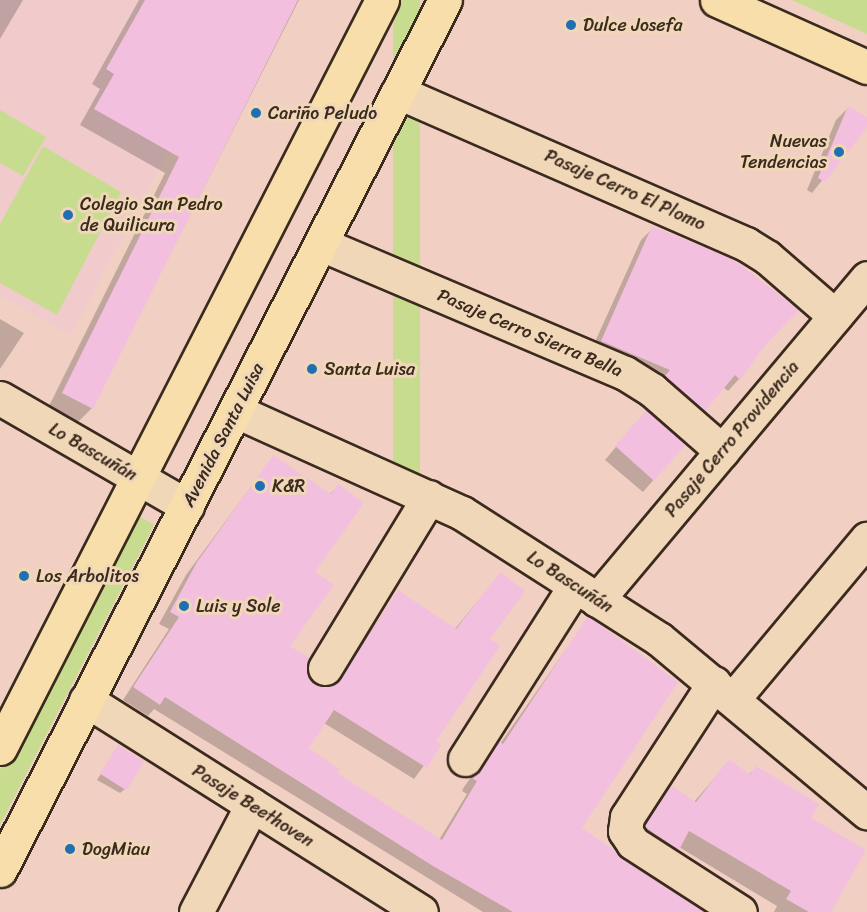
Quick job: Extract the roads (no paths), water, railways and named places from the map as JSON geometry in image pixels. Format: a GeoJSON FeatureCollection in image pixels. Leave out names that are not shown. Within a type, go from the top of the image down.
{"type":"FeatureCollection","features":[{"type":"Feature","properties":{"kind":"main road"},"geometry":{"type":"LineString","coordinates":[[0,748],[382,0]]}},
{"type":"Feature","properties":{"kind":"main road","name":"Avenida Santa Luisa"},"geometry":{"type":"LineString","coordinates":[[0,870],[445,0]]}},
{"type":"Feature","properties":{"kind":"main road"},"geometry":{"type":"LineString","coordinates":[[717,0],[867,67]]}},
{"type":"Feature","properties":{"kind":"street","name":"Pasaje Cerro El Plomo"},"geometry":{"type":"LineString","coordinates":[[399,92],[746,244],[767,257],[835,316]]}},
{"type":"Feature","properties":{"kind":"street","name":"Pasaje Cerro Sierra Bella"},"geometry":{"type":"LineString","coordinates":[[321,244],[625,373],[652,390],[722,451]]}},
{"type":"Feature","properties":{"kind":"street","name":"Pasaje Cerro Providencia"},"geometry":{"type":"LineString","coordinates":[[465,759],[586,593],[722,451],[867,278]]}},
{"type":"Feature","properties":{"kind":"street","name":"Lo Bascuñán"},"geometry":{"type":"LineString","coordinates":[[0,398],[187,506]]}},
{"type":"Feature","properties":{"kind":"street","name":"Lo Bascuñán"},"geometry":{"type":"LineString","coordinates":[[236,411],[462,513],[659,639],[866,809]]}},
{"type":"Feature","properties":{"kind":"street"},"geometry":{"type":"LineString","coordinates":[[325,668],[429,497]]}},
{"type":"Feature","properties":{"kind":"street"},"geometry":{"type":"LineString","coordinates":[[740,912],[633,843],[625,831],[627,817],[724,691],[867,539]]}},
{"type":"Feature","properties":{"kind":"street","name":"Pasaje Beethoven"},"geometry":{"type":"LineString","coordinates":[[86,700],[252,806],[388,903],[421,912]]}},
{"type":"Feature","properties":{"kind":"street"},"geometry":{"type":"LineString","coordinates":[[196,912],[252,806]]}},
{"type":"Feature","properties":{"kind":"place","name":"Dulce Josefa"},"geometry":{"type":"Point","coordinates":[571,25]}},
{"type":"Feature","properties":{"kind":"place","name":"Cariño Peludo"},"geometry":{"type":"Point","coordinates":[256,113]}},
{"type":"Feature","properties":{"kind":"place","name":"Nuevas Tendencias"},"geometry":{"type":"Point","coordinates":[839,152]}},
{"type":"Feature","properties":{"kind":"place","name":"Colegio San Pedro de Quilicura"},"geometry":{"type":"Point","coordinates":[68,215]}},
{"type":"Feature","properties":{"kind":"place","name":"Santa Luisa"},"geometry":{"type":"Point","coordinates":[312,369]}},
{"type":"Feature","properties":{"kind":"place","name":"K&R"},"geometry":{"type":"Point","coordinates":[260,486]}},
{"type":"Feature","properties":{"kind":"place","name":"Los Arbolitos"},"geometry":{"type":"Point","coordinates":[24,576]}},
{"type":"Feature","properties":{"kind":"place","name":"Luis y Sole"},"geometry":{"type":"Point","coordinates":[184,606]}},
{"type":"Feature","properties":{"kind":"place","name":"DogMiau"},"geometry":{"type":"Point","coordinates":[70,849]}}]}
